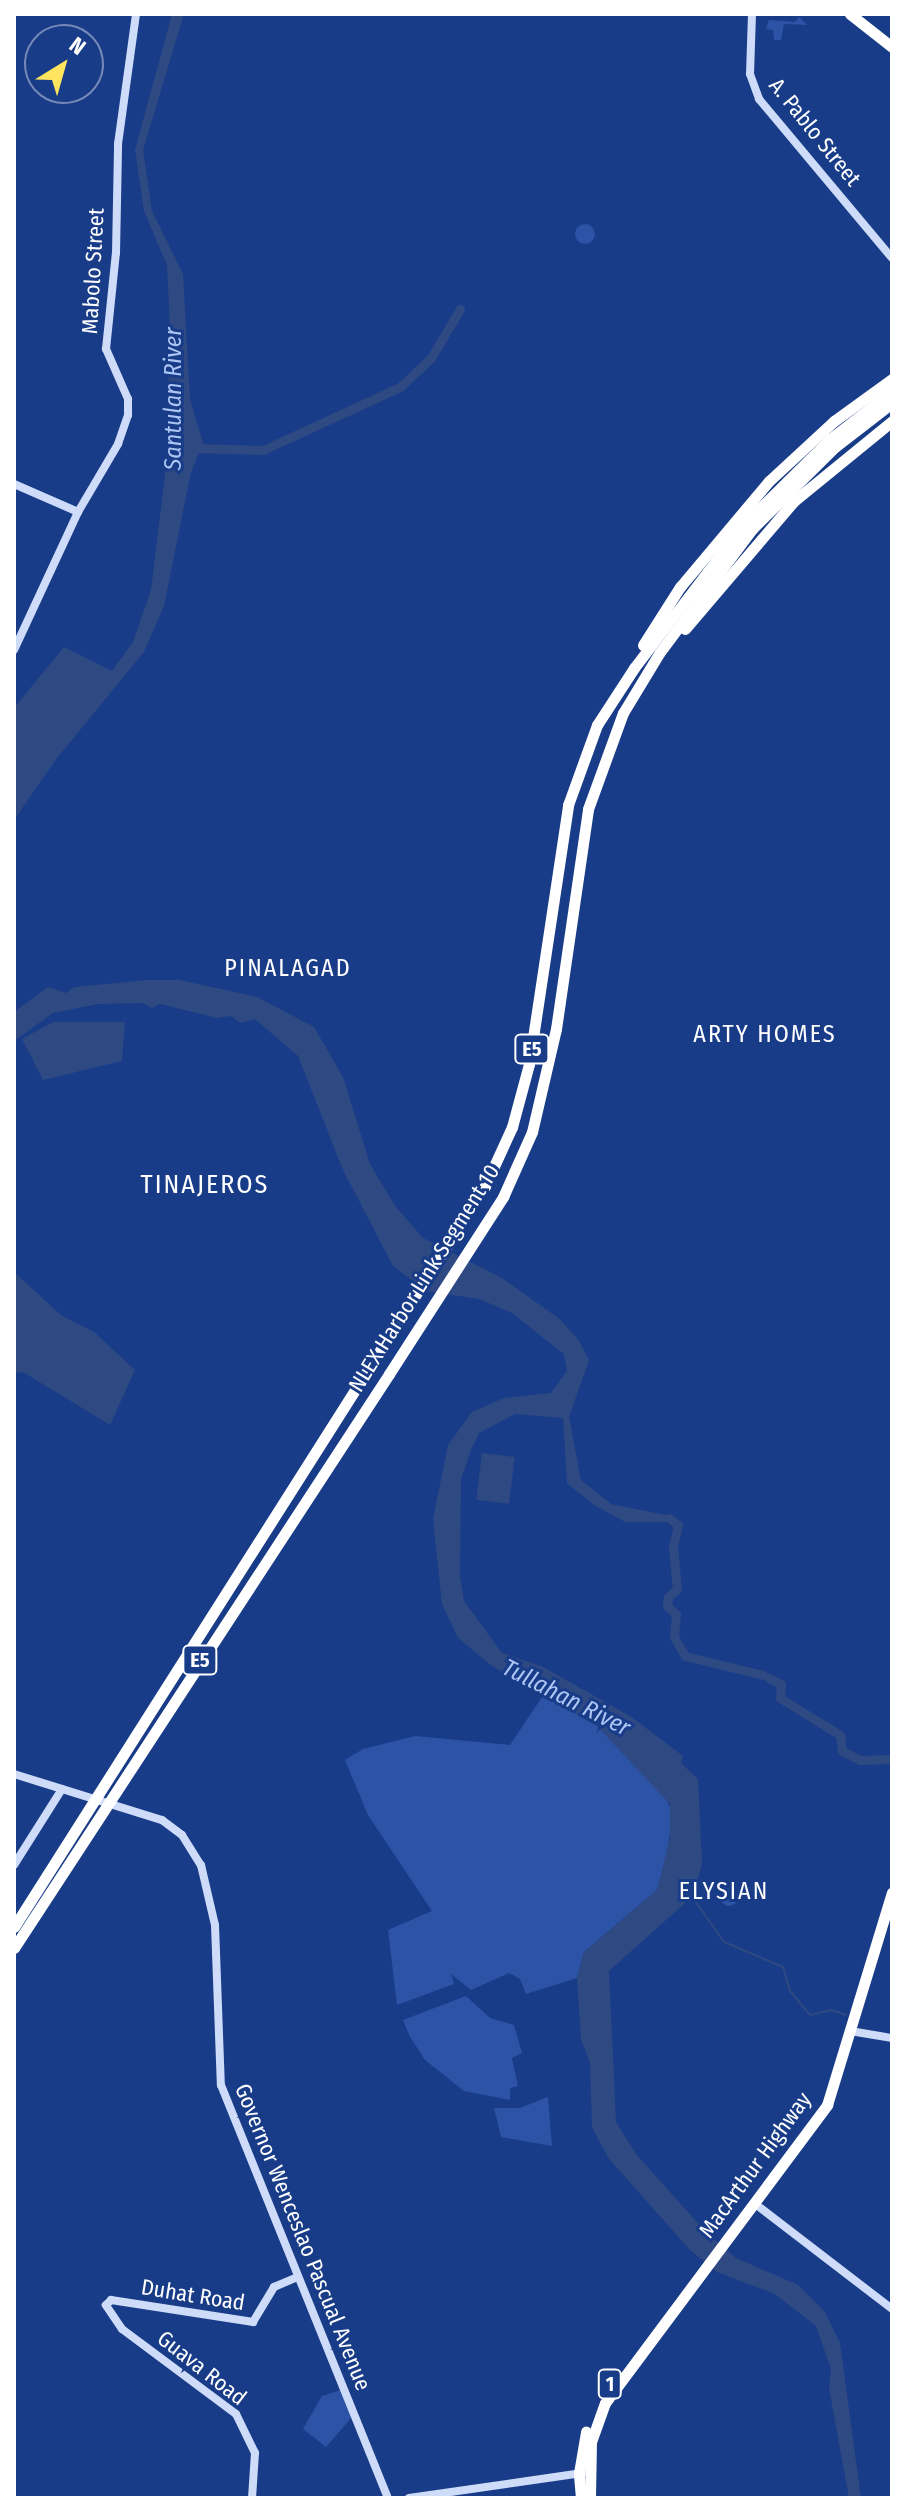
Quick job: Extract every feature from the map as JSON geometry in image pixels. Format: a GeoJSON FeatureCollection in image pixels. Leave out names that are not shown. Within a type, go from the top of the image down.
{"type":"FeatureCollection","features":[{"type":"Feature","properties":{"kind":"highway"},"geometry":{"type":"LineString","coordinates":[[850,14],[892,47]]}},
{"type":"Feature","properties":{"kind":"highway"},"geometry":{"type":"LineString","coordinates":[[608,704],[680,587],[729,526],[834,421],[892,379]]}},
{"type":"Feature","properties":{"kind":"highway","name":"NLEX Harbor Link Segment 10"},"geometry":{"type":"LineString","coordinates":[[14,1927],[485,1186],[512,1127],[529,1064],[568,805],[608,704],[745,523],[819,449],[892,391]]}},
{"type":"Feature","properties":{"kind":"highway","name":"NLEX Harbor Link Segment 10"},"geometry":{"type":"LineString","coordinates":[[14,1948],[503,1197],[542,1099],[588,809],[623,713],[660,652],[752,529],[835,447],[892,403]]}},
{"type":"Feature","properties":{"kind":"highway"},"geometry":{"type":"LineString","coordinates":[[623,713],[675,642],[784,513],[815,481],[892,421]]}},
{"type":"Feature","properties":{"kind":"highway","name":"MacArthur Highway"},"geometry":{"type":"LineString","coordinates":[[581,2498],[583,2472],[605,2403],[670,2312],[823,2112],[892,1893]]}},
{"type":"Feature","properties":{"kind":"highway","name":"MacArthur Highway"},"geometry":{"type":"LineString","coordinates":[[583,2472],[590,2498]]}},
{"type":"Feature","properties":{"kind":"street","name":"Mabolo Street"},"geometry":{"type":"LineString","coordinates":[[14,650],[78,512],[118,444],[128,415],[128,399],[106,349],[116,253],[118,144],[136,14]]}},
{"type":"Feature","properties":{"kind":"street","name":"A. Pablo Street"},"geometry":{"type":"LineString","coordinates":[[752,14],[750,74],[759,99],[892,258]]}},
{"type":"Feature","properties":{"kind":"street"},"geometry":{"type":"LineString","coordinates":[[14,484],[78,512]]}},
{"type":"Feature","properties":{"kind":"street","name":"Governor Wenceslao Pascual Avenue"},"geometry":{"type":"LineString","coordinates":[[14,1774],[168,1824],[201,1865],[215,1925],[221,2085],[388,2498]]}},
{"type":"Feature","properties":{"kind":"street"},"geometry":{"type":"LineString","coordinates":[[14,1865],[62,1789]]}},
{"type":"Feature","properties":{"kind":"street"},"geometry":{"type":"LineString","coordinates":[[850,2031],[892,2038]]}},
{"type":"Feature","properties":{"kind":"street"},"geometry":{"type":"LineString","coordinates":[[754,2203],[892,2309]]}},
{"type":"Feature","properties":{"kind":"street","name":"Duhat Road"},"geometry":{"type":"LineString","coordinates":[[107,2301],[253,2322],[274,2287],[298,2277]]}},
{"type":"Feature","properties":{"kind":"street","name":"Guava Road"},"geometry":{"type":"LineString","coordinates":[[107,2301],[115,2323],[236,2414],[251,2441],[257,2476],[252,2498]]}},
{"type":"Feature","properties":{"kind":"street"},"geometry":{"type":"LineString","coordinates":[[409,2498],[583,2472]]}},
{"type":"Feature","properties":{"kind":"shaded area"},"geometry":{"type":"Polygon","coordinates":[[[799,17],[807,25],[784,24],[781,40],[774,40],[773,30],[766,29],[769,20],[795,22],[799,17]]]}},
{"type":"Feature","properties":{"kind":"shaded area"},"geometry":{"type":"Polygon","coordinates":[[[585,224],[592,227],[595,234],[592,241],[585,244],[578,241],[575,234],[578,227],[585,224]]]}},
{"type":"Feature","properties":{"kind":"shaded area"},"geometry":{"type":"Polygon","coordinates":[[[544,1694],[597,1726],[665,1797],[673,1814],[663,1878],[657,1890],[584,1952],[577,1978],[526,1994],[520,1979],[509,1973],[471,1990],[451,1974],[454,1984],[397,2005],[388,1930],[432,1911],[368,1815],[345,1760],[363,1749],[415,1736],[510,1745],[544,1694]]]}},
{"type":"Feature","properties":{"kind":"shaded area"},"geometry":{"type":"Polygon","coordinates":[[[729,1888],[738,1897],[729,1906],[720,1897],[729,1888]]]}},
{"type":"Feature","properties":{"kind":"shaded area"},"geometry":{"type":"Polygon","coordinates":[[[466,1996],[490,2018],[514,2025],[522,2053],[512,2058],[518,2086],[510,2088],[510,2100],[464,2091],[425,2060],[410,2037],[403,2020],[466,1996]]]}},
{"type":"Feature","properties":{"kind":"shaded area"},"geometry":{"type":"Polygon","coordinates":[[[548,2097],[552,2146],[501,2137],[494,2108],[520,2108],[548,2097]]]}},
{"type":"Feature","properties":{"kind":"shaded area"},"geometry":{"type":"Polygon","coordinates":[[[341,2390],[352,2417],[326,2447],[303,2429],[322,2396],[341,2390]]]}},
{"type":"Feature","properties":{"kind":"water","name":"Santulan River"},"geometry":{"type":"Polygon","coordinates":[[[172,14],[184,14],[143,150],[152,211],[183,274],[190,399],[203,443],[191,472],[164,606],[144,652],[57,758],[14,820],[14,708],[64,647],[112,671],[133,642],[151,590],[166,467],[170,330],[167,265],[144,211],[135,150],[172,14]]]}},
{"type":"Feature","properties":{"kind":"water","name":"Tullahan River"},"geometry":{"type":"Polygon","coordinates":[[[180,980],[257,997],[314,1027],[343,1077],[370,1164],[395,1206],[423,1238],[502,1278],[561,1320],[579,1341],[589,1360],[569,1417],[581,1480],[611,1504],[666,1515],[679,1522],[625,1522],[594,1505],[567,1483],[563,1418],[515,1414],[479,1433],[461,1479],[460,1576],[464,1601],[502,1653],[543,1667],[630,1716],[683,1756],[681,1763],[698,1779],[702,1864],[694,1895],[609,1971],[616,2122],[636,2154],[705,2231],[736,2258],[798,2285],[825,2312],[840,2343],[861,2498],[849,2498],[829,2388],[831,2369],[816,2326],[775,2294],[717,2272],[690,2250],[609,2159],[592,2127],[590,2063],[581,2039],[577,1978],[584,1952],[657,1890],[670,1838],[670,1804],[597,1726],[492,1666],[458,1638],[442,1604],[433,1519],[448,1445],[472,1412],[504,1398],[551,1393],[567,1371],[564,1354],[512,1313],[479,1299],[426,1291],[393,1266],[343,1170],[298,1056],[255,1019],[241,1023],[231,1016],[217,1018],[160,1004],[152,1008],[143,1003],[98,1004],[53,1013],[14,1041],[14,1012],[48,987],[66,993],[75,987],[180,980]]]}},
{"type":"Feature","properties":{"kind":"water"},"geometry":{"type":"Polygon","coordinates":[[[53,1022],[125,1022],[122,1061],[43,1080],[22,1039],[53,1022]]]}},
{"type":"Feature","properties":{"kind":"water"},"geometry":{"type":"Polygon","coordinates":[[[14,1272],[62,1316],[94,1332],[135,1370],[110,1425],[23,1372],[14,1373],[14,1272]]]}},
{"type":"Feature","properties":{"kind":"water"},"geometry":{"type":"Polygon","coordinates":[[[482,1453],[515,1457],[509,1504],[476,1500],[482,1453]]]}},
{"type":"Feature","properties":{"kind":"waterway","name":"Santulan River"},"geometry":{"type":"LineString","coordinates":[[191,448],[263,450],[400,387],[431,358],[460,309]]}},
{"type":"Feature","properties":{"kind":"waterway"},"geometry":{"type":"LineString","coordinates":[[669,1518],[678,1525],[673,1547],[677,1589],[668,1597],[667,1606],[676,1614],[674,1637],[685,1656],[763,1675]]}},
{"type":"Feature","properties":{"kind":"waterway"},"geometry":{"type":"LineString","coordinates":[[769,1678],[781,1684],[780,1698],[840,1735],[842,1751],[860,1760],[892,1759]]}},
{"type":"Feature","properties":{"kind":"waterway"},"geometry":{"type":"LineString","coordinates":[[693,1898],[724,1942],[783,1967],[790,1991],[810,2015],[831,2010],[846,2015]]}},
{"type":"Feature","properties":{"kind":"railway"},"geometry":{"type":"LineString","coordinates":[[14,1931],[87,1816]]}},
{"type":"Feature","properties":{"kind":"district","name":"PINALAGAD"},"geometry":{"type":"Point","coordinates":[288,969]}},
{"type":"Feature","properties":{"kind":"district","name":"ARTY HOMES"},"geometry":{"type":"Point","coordinates":[765,1035]}},
{"type":"Feature","properties":{"kind":"district","name":"TINAJEROS"},"geometry":{"type":"Point","coordinates":[205,1185]}},
{"type":"Feature","properties":{"kind":"district","name":"ELYSIAN"},"geometry":{"type":"Point","coordinates":[724,1892]}}]}
